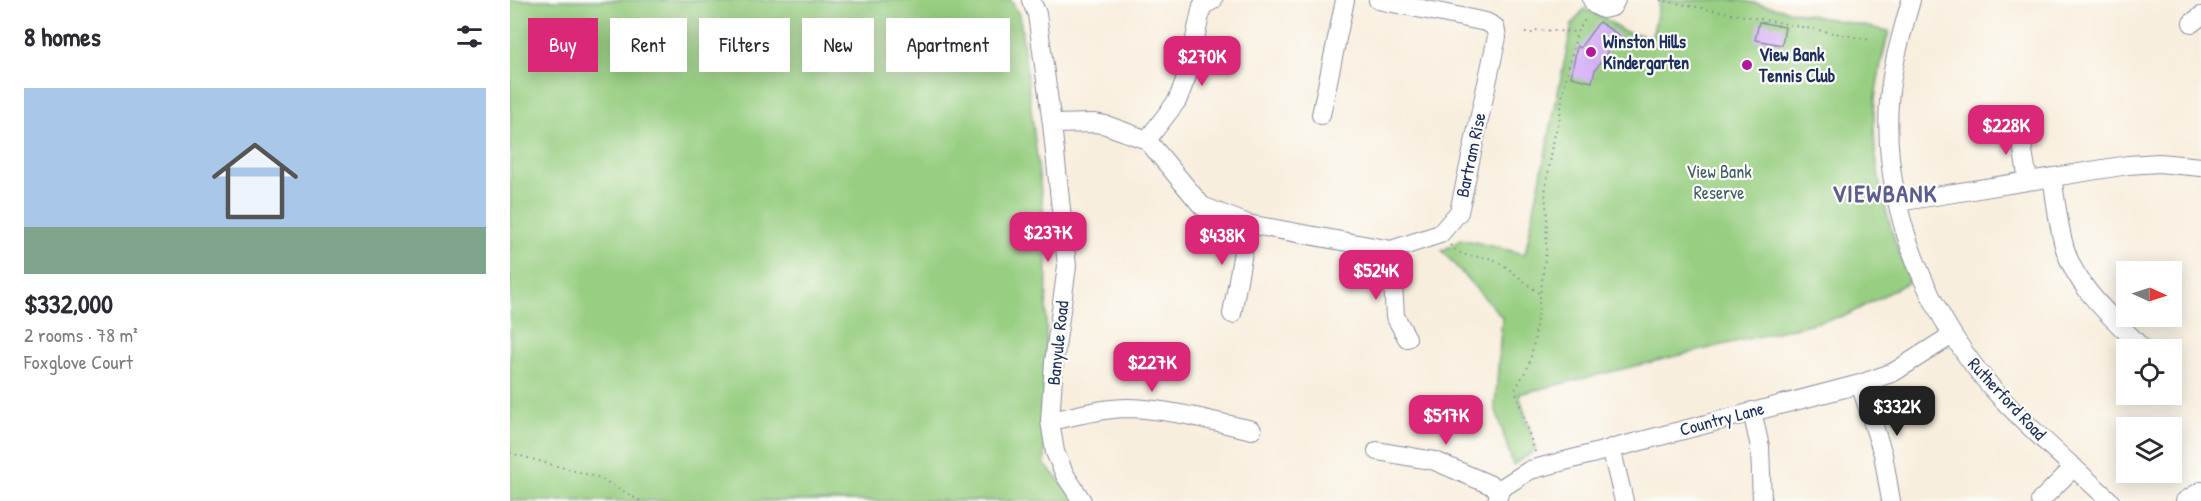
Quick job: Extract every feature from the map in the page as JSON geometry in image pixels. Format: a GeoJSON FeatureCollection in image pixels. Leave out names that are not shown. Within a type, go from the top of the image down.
{"type":"FeatureCollection","features":[{"type":"Feature","properties":{"kind":"street","name":"Banyule Road"},"geometry":{"type":"LineString","coordinates":[[1031,0],[1038,14],[1067,266],[1054,362],[1050,421],[1054,452],[1065,475],[1082,501]]}},
{"type":"Feature","properties":{"kind":"street"},"geometry":{"type":"LineString","coordinates":[[1321,115],[1346,0]]}},
{"type":"Feature","properties":{"kind":"street","name":"Bartram Rise"},"geometry":{"type":"LineString","coordinates":[[1378,0],[1501,26],[1458,212],[1440,234]]}},
{"type":"Feature","properties":{"kind":"street"},"geometry":{"type":"LineString","coordinates":[[1596,4],[1608,9],[1616,0]]}},
{"type":"Feature","properties":{"kind":"street","name":"Rutherford Road"},"geometry":{"type":"LineString","coordinates":[[1911,0],[1898,49],[1889,101],[1890,153],[1898,202],[1922,276],[1952,335],[2000,398],[2110,501]]}},
{"type":"Feature","properties":{"kind":"street"},"geometry":{"type":"LineString","coordinates":[[1147,140],[1177,101],[1184,84],[1204,2]]}},
{"type":"Feature","properties":{"kind":"street"},"geometry":{"type":"LineString","coordinates":[[1052,124],[1095,123],[1147,140],[1202,206],[1248,224],[1391,250],[1440,234]]}},
{"type":"Feature","properties":{"kind":"street"},"geometry":{"type":"LineString","coordinates":[[2019,126],[2028,180]]}},
{"type":"Feature","properties":{"kind":"street"},"geometry":{"type":"LineString","coordinates":[[1898,202],[2128,165],[2159,163],[2201,167]]}},
{"type":"Feature","properties":{"kind":"street"},"geometry":{"type":"LineString","coordinates":[[2052,177],[2063,239],[2073,267],[2095,299],[2133,339]]}},
{"type":"Feature","properties":{"kind":"street"},"geometry":{"type":"LineString","coordinates":[[1232,314],[1248,224]]}},
{"type":"Feature","properties":{"kind":"street"},"geometry":{"type":"LineString","coordinates":[[1391,250],[1395,316],[1407,338]]}},
{"type":"Feature","properties":{"kind":"street","name":"Country Lane"},"geometry":{"type":"LineString","coordinates":[[1498,495],[1530,470],[1860,384],[1894,372],[1952,335]]}},
{"type":"Feature","properties":{"kind":"street"},"geometry":{"type":"LineString","coordinates":[[1860,384],[1883,454],[1891,501]]}},
{"type":"Feature","properties":{"kind":"street"},"geometry":{"type":"LineString","coordinates":[[1050,421],[1099,411],[1128,408],[1173,413],[1252,430]]}},
{"type":"Feature","properties":{"kind":"street"},"geometry":{"type":"LineString","coordinates":[[1752,411],[1760,447],[1762,501]]}},
{"type":"Feature","properties":{"kind":"street"},"geometry":{"type":"LineString","coordinates":[[1611,448],[1624,501]]}},
{"type":"Feature","properties":{"kind":"street"},"geometry":{"type":"LineString","coordinates":[[1377,451],[1435,461],[1498,495]]}},
{"type":"Feature","properties":{"kind":"street"},"geometry":{"type":"LineString","coordinates":[[2040,501],[2074,467]]}},
{"type":"Feature","properties":{"kind":"street"},"geometry":{"type":"LineString","coordinates":[[2185,501],[2201,491]]}},
{"type":"Feature","properties":{"kind":"path"},"geometry":{"type":"LineString","coordinates":[[1660,0],[1871,40]]}},
{"type":"Feature","properties":{"kind":"path"},"geometry":{"type":"LineString","coordinates":[[1534,452],[1515,390],[1532,355],[1545,251],[1547,221],[1545,192],[1555,133],[1563,103],[1563,91],[1577,32],[1596,4]]}},
{"type":"Feature","properties":{"kind":"path"},"geometry":{"type":"LineString","coordinates":[[1525,33],[1534,33],[1538,30],[1577,32]]}},
{"type":"Feature","properties":{"kind":"path"},"geometry":{"type":"LineString","coordinates":[[1440,234],[1462,255],[1495,261],[1540,294]]}},
{"type":"Feature","properties":{"kind":"path"},"geometry":{"type":"LineString","coordinates":[[510,453],[600,478],[640,501]]}},
{"type":"Feature","properties":{"kind":"green space"},"geometry":{"type":"Polygon","coordinates":[[[510,0],[1011,0],[1020,17],[1047,241],[1045,465],[1078,501],[510,501],[510,0]]]}},
{"type":"Feature","properties":{"kind":"green space","name":"View Bank Reserve"},"geometry":{"type":"Polygon","coordinates":[[[1660,0],[1739,0],[1889,31],[1875,99],[1875,146],[1887,215],[1909,282],[1847,315],[1519,394],[1536,450],[1513,465],[1495,407],[1502,317],[1442,251],[1462,239],[1525,254],[1572,24],[1584,9],[1604,18],[1623,31],[1652,37],[1660,0]]]}},
{"type":"Feature","properties":{"kind":"building","name":"Winston Hills Kindergarten"},"geometry":{"type":"Polygon","coordinates":[[[1599,22],[1619,35],[1595,70],[1592,82],[1571,77],[1577,46],[1580,48],[1599,22]]]}},
{"type":"Feature","properties":{"kind":"building"},"geometry":{"type":"Polygon","coordinates":[[[1759,22],[1785,27],[1782,45],[1755,40],[1759,22]]]}},
{"type":"Feature","properties":{"kind":"place","name":"Winston Hills Kindergarten"},"geometry":{"type":"Point","coordinates":[1591,52]}},
{"type":"Feature","properties":{"kind":"place","name":"View Bank Tennis Club"},"geometry":{"type":"Point","coordinates":[1747,65]}},
{"type":"Feature","properties":{"kind":"district","name":"VIEWBANK"},"geometry":{"type":"Point","coordinates":[1885,194]}}]}
